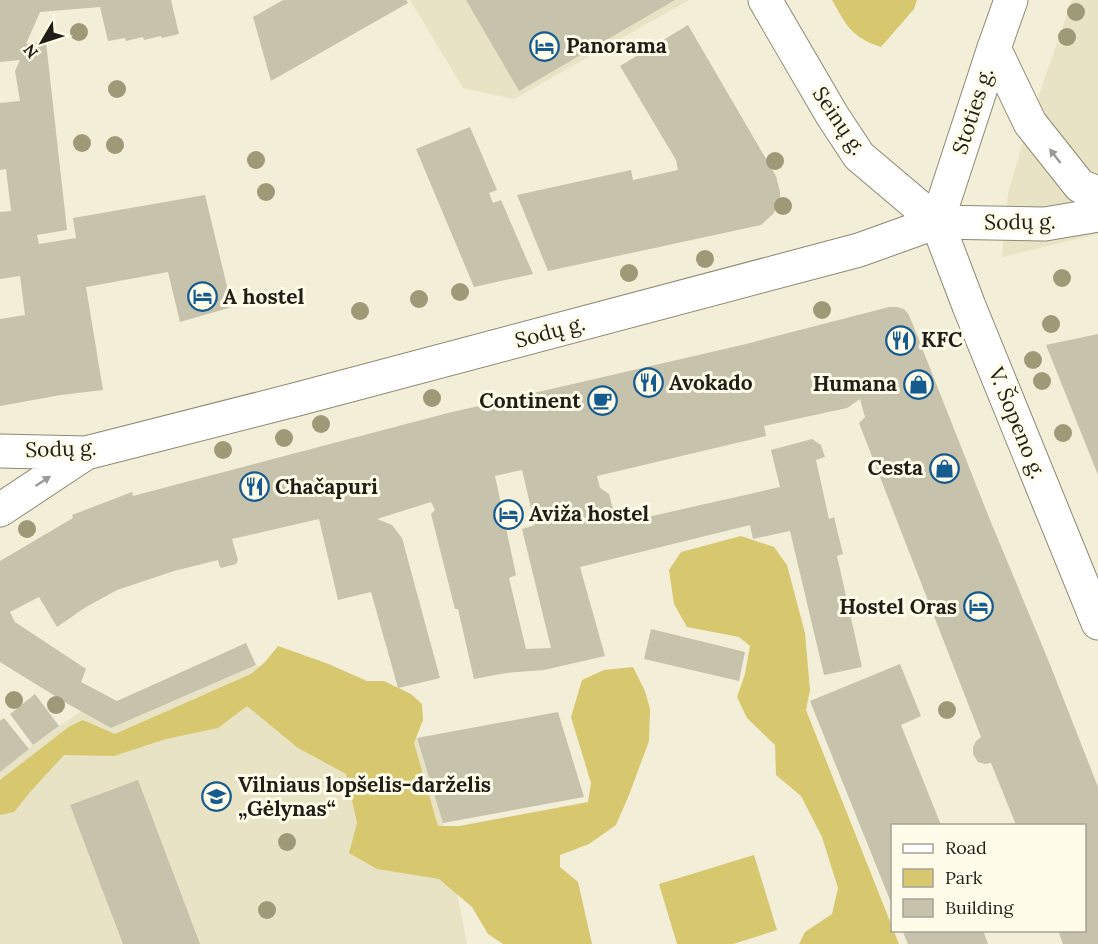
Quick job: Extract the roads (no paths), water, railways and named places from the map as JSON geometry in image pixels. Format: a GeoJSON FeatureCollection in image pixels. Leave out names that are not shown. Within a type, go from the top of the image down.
{"type":"FeatureCollection","features":[{"type":"Feature","properties":{"kind":"main road","name":"Seinų g."},"geometry":{"type":"LineString","coordinates":[[765,0],[832,115],[859,156],[937,222]]}},
{"type":"Feature","properties":{"kind":"main road","name":"Stoties g."},"geometry":{"type":"LineString","coordinates":[[937,222],[1011,0]]}},
{"type":"Feature","properties":{"kind":"main road"},"geometry":{"type":"LineString","coordinates":[[994,48],[1030,123],[1080,186],[1098,193]]}},
{"type":"Feature","properties":{"kind":"main road","name":"Sodų g."},"geometry":{"type":"LineString","coordinates":[[0,451],[86,453],[859,250],[937,222],[1045,224],[1098,215]]}},
{"type":"Feature","properties":{"kind":"main road","name":"V. Šopeno g."},"geometry":{"type":"LineString","coordinates":[[937,222],[1098,623]]}},
{"type":"Feature","properties":{"kind":"main road"},"geometry":{"type":"LineString","coordinates":[[0,510],[86,453]]}},
{"type":"Feature","properties":{"kind":"place","name":"Panorama"},"geometry":{"type":"Point","coordinates":[545,46]}},
{"type":"Feature","properties":{"kind":"place","name":"A hostel"},"geometry":{"type":"Point","coordinates":[202,297]}},
{"type":"Feature","properties":{"kind":"place","name":"KFC"},"geometry":{"type":"Point","coordinates":[900,340]}},
{"type":"Feature","properties":{"kind":"place","name":"Avokado"},"geometry":{"type":"Point","coordinates":[648,383]}},
{"type":"Feature","properties":{"kind":"place","name":"Humana"},"geometry":{"type":"Point","coordinates":[918,384]}},
{"type":"Feature","properties":{"kind":"place","name":"Continent"},"geometry":{"type":"Point","coordinates":[602,401]}},
{"type":"Feature","properties":{"kind":"place","name":"Cesta"},"geometry":{"type":"Point","coordinates":[944,468]}},
{"type":"Feature","properties":{"kind":"place","name":"Chačapuri"},"geometry":{"type":"Point","coordinates":[254,487]}},
{"type":"Feature","properties":{"kind":"place","name":"Aviža hostel"},"geometry":{"type":"Point","coordinates":[508,514]}},
{"type":"Feature","properties":{"kind":"place","name":"Hostel Oras"},"geometry":{"type":"Point","coordinates":[978,607]}},
{"type":"Feature","properties":{"kind":"place","name":"Vilniaus lopšelis-darželis „Gėlynas“"},"geometry":{"type":"Point","coordinates":[217,797]}}]}
